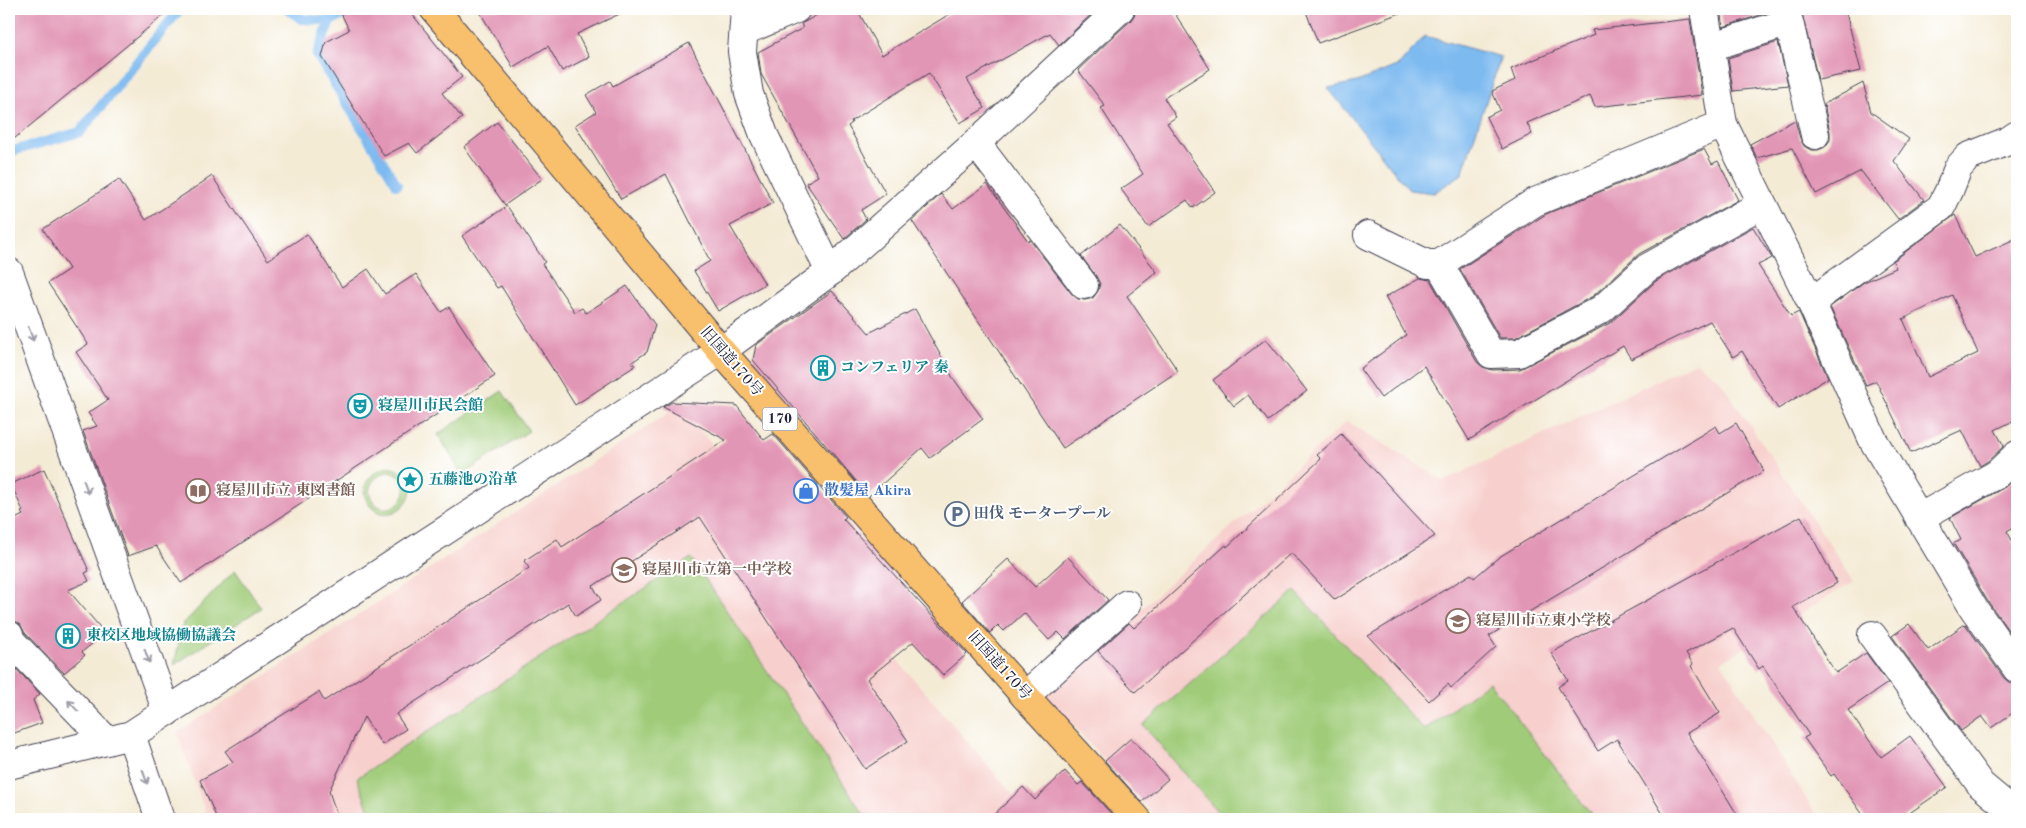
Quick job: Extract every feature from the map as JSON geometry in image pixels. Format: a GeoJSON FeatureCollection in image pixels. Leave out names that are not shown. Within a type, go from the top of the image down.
{"type":"FeatureCollection","features":[{"type":"Feature","properties":{"kind":"highway","name":"旧国道170号"},"geometry":{"type":"LineString","coordinates":[[434,9],[721,351],[1025,696],[1137,819]]}},
{"type":"Feature","properties":{"kind":"street"},"geometry":{"type":"LineString","coordinates":[[796,9],[744,20],[742,52],[749,94],[764,135],[830,272]]}},
{"type":"Feature","properties":{"kind":"street"},"geometry":{"type":"LineString","coordinates":[[9,765],[119,738],[167,712],[721,351],[830,272],[976,143],[1120,9]]}},
{"type":"Feature","properties":{"kind":"street"},"geometry":{"type":"LineString","coordinates":[[1704,9],[1723,124],[1811,302],[1873,440],[1974,609],[2017,669]]}},
{"type":"Feature","properties":{"kind":"street"},"geometry":{"type":"LineString","coordinates":[[1710,47],[1787,15],[1814,135]]}},
{"type":"Feature","properties":{"kind":"street"},"geometry":{"type":"LineString","coordinates":[[1368,235],[1427,264],[1439,264],[1535,202],[1723,124]]}},
{"type":"Feature","properties":{"kind":"street"},"geometry":{"type":"LineString","coordinates":[[1811,302],[1941,207],[1950,191],[1958,168],[1968,158],[2008,141],[2017,135]]}},
{"type":"Feature","properties":{"kind":"street"},"geometry":{"type":"LineString","coordinates":[[976,143],[1084,285]]}},
{"type":"Feature","properties":{"kind":"street"},"geometry":{"type":"LineString","coordinates":[[1439,264],[1491,354],[1519,353],[1602,309],[1647,268],[1762,204]]}},
{"type":"Feature","properties":{"kind":"street"},"geometry":{"type":"LineString","coordinates":[[9,272],[167,712]]}},
{"type":"Feature","properties":{"kind":"street"},"geometry":{"type":"LineString","coordinates":[[1918,518],[1997,474],[2017,455]]}},
{"type":"Feature","properties":{"kind":"street"},"geometry":{"type":"LineString","coordinates":[[1025,696],[1126,604]]}},
{"type":"Feature","properties":{"kind":"street"},"geometry":{"type":"LineString","coordinates":[[1872,635],[1981,785],[2017,815]]}},
{"type":"Feature","properties":{"kind":"street"},"geometry":{"type":"LineString","coordinates":[[10,640],[119,738],[160,819]]}},
{"type":"Feature","properties":{"kind":"shaded area","name":"寝屋川市立東小学校"},"geometry":{"type":"Polygon","coordinates":[[[1696,362],[1719,379],[1854,581],[1721,662],[1819,819],[1158,819],[1046,696],[1347,421],[1444,481],[1696,362]]]}},
{"type":"Feature","properties":{"kind":"shaded area","name":"寝屋川市立第一中学校"},"geometry":{"type":"Polygon","coordinates":[[[679,406],[1034,819],[208,819],[177,733],[679,406]]]}},
{"type":"Feature","properties":{"kind":"green space"},"geometry":{"type":"Polygon","coordinates":[[[502,391],[529,431],[462,475],[438,434],[502,391]]]}},
{"type":"Feature","properties":{"kind":"green space"},"geometry":{"type":"Polygon","coordinates":[[[389,467],[403,474],[410,483],[410,493],[406,503],[398,510],[388,514],[378,512],[368,503],[364,491],[365,485],[372,475],[389,467]],[[388,472],[375,479],[369,491],[373,501],[381,507],[389,508],[396,505],[402,499],[405,491],[404,483],[399,477],[388,472]]]}},
{"type":"Feature","properties":{"kind":"green space"},"geometry":{"type":"Polygon","coordinates":[[[691,558],[867,819],[372,819],[357,778],[691,558]]]}},
{"type":"Feature","properties":{"kind":"green space"},"geometry":{"type":"Polygon","coordinates":[[[235,570],[261,608],[174,665],[183,624],[235,570]]]}},
{"type":"Feature","properties":{"kind":"green space"},"geometry":{"type":"Polygon","coordinates":[[[1295,591],[1424,730],[1489,682],[1595,819],[1224,819],[1143,725],[1295,591]]]}},
{"type":"Feature","properties":{"kind":"water"},"geometry":{"type":"Polygon","coordinates":[[[1425,36],[1501,57],[1462,174],[1434,193],[1409,190],[1328,88],[1357,82],[1399,65],[1425,36]]]}},
{"type":"Feature","properties":{"kind":"building"},"geometry":{"type":"Polygon","coordinates":[[[9,9],[171,9],[9,143],[9,9]]]}},
{"type":"Feature","properties":{"kind":"building"},"geometry":{"type":"Polygon","coordinates":[[[339,9],[408,9],[462,77],[442,93],[462,118],[417,153],[409,143],[384,156],[322,57],[326,42],[349,30],[339,9]]]}},
{"type":"Feature","properties":{"kind":"building"},"geometry":{"type":"Polygon","coordinates":[[[478,9],[630,9],[577,34],[589,57],[562,71],[548,46],[513,67],[478,9]]]}},
{"type":"Feature","properties":{"kind":"building"},"geometry":{"type":"Polygon","coordinates":[[[828,9],[857,9],[882,55],[958,9],[1097,9],[1059,45],[1050,33],[967,79],[985,108],[960,123],[929,73],[851,121],[852,123],[848,126],[886,194],[861,210],[866,219],[844,239],[806,183],[818,176],[761,74],[758,52],[803,28],[801,24],[828,9]]]}},
{"type":"Feature","properties":{"kind":"building"},"geometry":{"type":"Polygon","coordinates":[[[1135,9],[1172,9],[1210,69],[1164,98],[1176,117],[1167,123],[1215,192],[1193,208],[1187,200],[1148,227],[1121,189],[1143,174],[1101,108],[1105,106],[1078,70],[1131,20],[1135,14],[1135,9]]]}},
{"type":"Feature","properties":{"kind":"building"},"geometry":{"type":"Polygon","coordinates":[[[1305,9],[1402,9],[1403,12],[1318,43],[1305,9]]]}},
{"type":"Feature","properties":{"kind":"building"},"geometry":{"type":"Polygon","coordinates":[[[1720,9],[1770,9],[1770,12],[1723,27],[1720,9]]]}},
{"type":"Feature","properties":{"kind":"building"},"geometry":{"type":"Polygon","coordinates":[[[1801,9],[1845,9],[1861,71],[1818,80],[1801,9]]]}},
{"type":"Feature","properties":{"kind":"building"},"geometry":{"type":"Polygon","coordinates":[[[1690,19],[1702,95],[1595,107],[1590,96],[1527,123],[1532,134],[1502,149],[1486,117],[1500,110],[1492,91],[1515,80],[1511,69],[1594,35],[1592,30],[1690,19]]]}},
{"type":"Feature","properties":{"kind":"building"},"geometry":{"type":"Polygon","coordinates":[[[1778,42],[1788,85],[1733,91],[1728,58],[1778,42]]]}},
{"type":"Feature","properties":{"kind":"building"},"geometry":{"type":"Polygon","coordinates":[[[689,43],[773,203],[730,226],[765,284],[718,311],[694,271],[710,261],[666,174],[621,199],[575,125],[596,112],[586,95],[610,81],[613,86],[689,43]]]}},
{"type":"Feature","properties":{"kind":"building"},"geometry":{"type":"Polygon","coordinates":[[[1863,83],[1871,112],[1909,139],[1894,161],[1924,200],[1898,219],[1861,171],[1816,194],[1792,148],[1757,158],[1750,144],[1795,120],[1804,146],[1811,150],[1825,147],[1830,140],[1830,132],[1824,104],[1863,83]]]}},
{"type":"Feature","properties":{"kind":"building"},"geometry":{"type":"Polygon","coordinates":[[[497,122],[542,179],[505,205],[464,147],[497,122]]]}},
{"type":"Feature","properties":{"kind":"building"},"geometry":{"type":"Polygon","coordinates":[[[1704,149],[1712,164],[1718,161],[1738,200],[1639,254],[1593,296],[1515,338],[1500,338],[1460,269],[1546,214],[1704,149]]]}},
{"type":"Feature","properties":{"kind":"building","name":"寝屋川市民会館"},"geometry":{"type":"Polygon","coordinates":[[[212,176],[268,260],[307,234],[342,287],[368,269],[385,294],[416,274],[441,312],[449,307],[495,376],[181,583],[156,546],[128,556],[83,431],[97,426],[88,413],[108,400],[76,352],[88,344],[48,283],[69,269],[43,229],[119,179],[146,220],[212,176]]]}},
{"type":"Feature","properties":{"kind":"building"},"geometry":{"type":"Polygon","coordinates":[[[987,184],[1028,241],[1030,240],[1078,299],[1093,298],[1100,284],[1081,256],[1120,225],[1157,272],[1127,296],[1178,371],[1063,448],[912,221],[941,194],[953,209],[987,184]]]}},
{"type":"Feature","properties":{"kind":"building"},"geometry":{"type":"Polygon","coordinates":[[[507,206],[545,262],[542,264],[575,312],[582,308],[586,313],[627,286],[655,325],[647,352],[632,362],[635,366],[575,405],[501,286],[497,288],[462,236],[507,206]]]}},
{"type":"Feature","properties":{"kind":"building"},"geometry":{"type":"Polygon","coordinates":[[[1955,215],[1975,257],[2017,238],[2017,419],[1995,430],[2004,446],[1980,466],[1962,430],[1911,453],[1876,381],[1866,385],[1830,307],[1864,282],[1896,268],[1893,261],[1955,215]],[[1952,295],[1903,319],[1928,377],[1978,353],[1952,295]]]}},
{"type":"Feature","properties":{"kind":"building"},"geometry":{"type":"Polygon","coordinates":[[[1753,227],[1772,258],[1758,265],[1791,316],[1799,312],[1828,378],[1778,409],[1742,351],[1733,357],[1710,321],[1631,359],[1623,346],[1469,440],[1424,366],[1381,398],[1360,369],[1406,335],[1385,297],[1420,278],[1430,280],[1477,362],[1483,367],[1492,370],[1520,369],[1610,323],[1656,281],[1753,227]]]}},
{"type":"Feature","properties":{"kind":"building"},"geometry":{"type":"Polygon","coordinates":[[[832,291],[869,333],[915,309],[953,378],[983,419],[930,458],[922,448],[869,496],[753,360],[756,345],[832,291]]]}},
{"type":"Feature","properties":{"kind":"building"},"geometry":{"type":"Polygon","coordinates":[[[1266,339],[1307,391],[1268,421],[1248,395],[1234,406],[1213,380],[1266,339]]]}},
{"type":"Feature","properties":{"kind":"building"},"geometry":{"type":"Polygon","coordinates":[[[672,402],[736,405],[764,440],[773,434],[846,517],[843,519],[967,654],[943,675],[913,642],[867,679],[908,741],[865,769],[700,517],[593,586],[601,600],[576,616],[568,603],[396,714],[406,729],[382,745],[364,717],[329,791],[338,819],[217,819],[200,780],[233,762],[225,751],[319,692],[324,701],[529,568],[524,561],[557,539],[562,547],[726,440],[663,407],[672,402]]]}},
{"type":"Feature","properties":{"kind":"building"},"geometry":{"type":"Polygon","coordinates":[[[1736,423],[1764,471],[1489,636],[1496,647],[1451,688],[1448,684],[1429,701],[1368,636],[1471,574],[1474,578],[1499,557],[1716,426],[1720,433],[1736,423]]]}},
{"type":"Feature","properties":{"kind":"building"},"geometry":{"type":"Polygon","coordinates":[[[1341,434],[1435,536],[1335,600],[1291,553],[1135,692],[1098,651],[1129,623],[1134,628],[1226,545],[1227,547],[1321,459],[1317,455],[1341,434]]]}},
{"type":"Feature","properties":{"kind":"building"},"geometry":{"type":"Polygon","coordinates":[[[44,469],[89,571],[85,573],[89,581],[68,590],[105,633],[82,652],[85,655],[64,673],[25,633],[20,624],[13,620],[9,611],[9,522],[23,515],[11,484],[44,469]]]}},
{"type":"Feature","properties":{"kind":"building"},"geometry":{"type":"Polygon","coordinates":[[[2017,476],[2017,538],[2012,528],[2007,531],[2017,550],[2017,643],[1987,600],[1953,544],[1961,540],[1950,518],[2005,487],[2017,476]]]}},
{"type":"Feature","properties":{"kind":"building"},"geometry":{"type":"Polygon","coordinates":[[[1801,516],[1837,583],[1793,607],[1836,673],[1866,653],[1888,683],[1848,710],[1881,757],[1910,736],[1947,787],[1901,819],[1866,819],[1834,774],[1831,776],[1804,738],[1809,735],[1763,666],[1759,669],[1733,628],[1686,653],[1693,664],[1691,666],[1720,713],[1687,733],[1740,819],[1666,819],[1617,739],[1598,751],[1558,687],[1568,680],[1551,653],[1801,516]]]}},
{"type":"Feature","properties":{"kind":"building"},"geometry":{"type":"Polygon","coordinates":[[[1068,557],[1108,600],[1065,639],[1058,632],[1049,640],[1024,613],[1004,631],[998,625],[990,633],[962,601],[1008,559],[1035,587],[1068,557]]]}},
{"type":"Feature","properties":{"kind":"building"},"geometry":{"type":"Polygon","coordinates":[[[1909,624],[1928,650],[1965,624],[2004,678],[2010,683],[2017,684],[2017,710],[1991,728],[1982,716],[1961,731],[1892,636],[1909,624]]]}},
{"type":"Feature","properties":{"kind":"building"},"geometry":{"type":"Polygon","coordinates":[[[9,661],[40,694],[33,700],[42,723],[9,735],[9,661]]]}},
{"type":"Feature","properties":{"kind":"building"},"geometry":{"type":"Polygon","coordinates":[[[1131,738],[1168,779],[1142,802],[1105,761],[1131,738]]]}},
{"type":"Feature","properties":{"kind":"building"},"geometry":{"type":"Polygon","coordinates":[[[1065,771],[1078,785],[1082,782],[1116,819],[989,819],[1023,787],[1035,800],[1065,771]]]}},
{"type":"Feature","properties":{"kind":"waterway"},"geometry":{"type":"LineString","coordinates":[[9,152],[80,132],[180,9]]}},
{"type":"Feature","properties":{"kind":"waterway"},"geometry":{"type":"LineString","coordinates":[[287,9],[302,19],[330,21],[356,9]]}},
{"type":"Feature","properties":{"kind":"waterway"},"geometry":{"type":"LineString","coordinates":[[330,21],[317,55],[397,185]]}},
{"type":"Feature","properties":{"kind":"place","name":"コンフェリア 秦"},"geometry":{"type":"Point","coordinates":[823,368]}},
{"type":"Feature","properties":{"kind":"place","name":"寝屋川市民会館"},"geometry":{"type":"Point","coordinates":[360,406]}},
{"type":"Feature","properties":{"kind":"place","name":"五藤池の沿革"},"geometry":{"type":"Point","coordinates":[410,480]}},
{"type":"Feature","properties":{"kind":"place","name":"寝屋川市立 東図書館"},"geometry":{"type":"Point","coordinates":[198,491]}},
{"type":"Feature","properties":{"kind":"place","name":"散髪屋 Akira"},"geometry":{"type":"Point","coordinates":[806,491]}},
{"type":"Feature","properties":{"kind":"place","name":"田伐 モータープール"},"geometry":{"type":"Point","coordinates":[957,514]}},
{"type":"Feature","properties":{"kind":"place","name":"寝屋川市立第一中学校"},"geometry":{"type":"Point","coordinates":[624,570]}},
{"type":"Feature","properties":{"kind":"place","name":"寝屋川市立東小学校"},"geometry":{"type":"Point","coordinates":[1458,621]}},
{"type":"Feature","properties":{"kind":"place","name":"東校区地域協働協議会"},"geometry":{"type":"Point","coordinates":[68,636]}}]}
